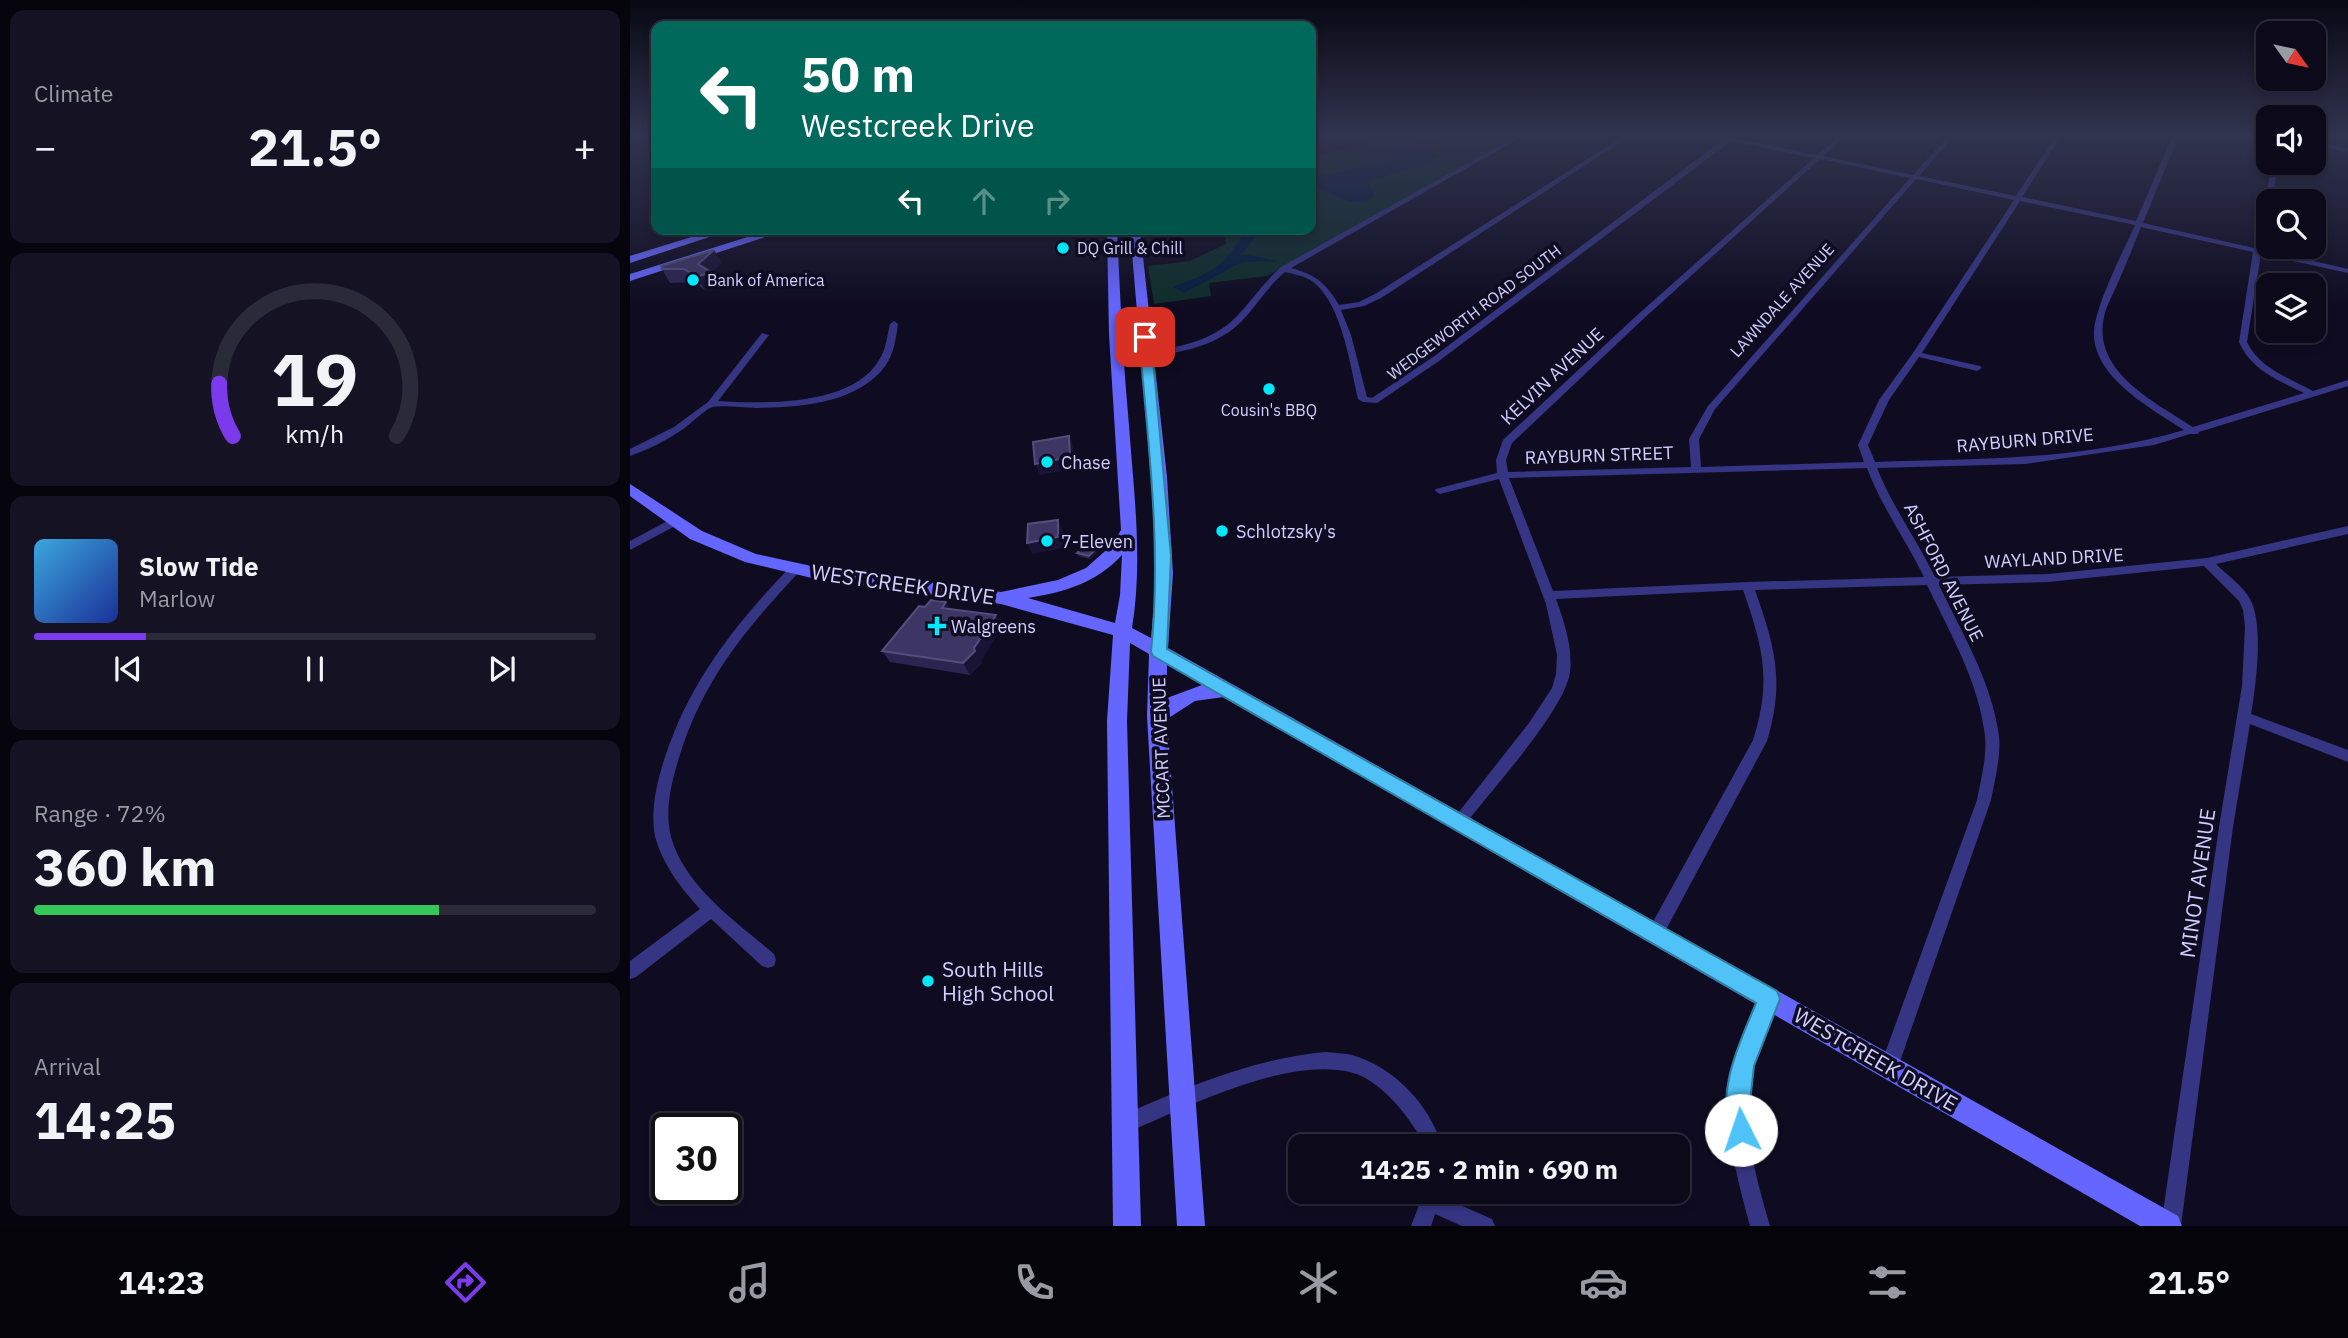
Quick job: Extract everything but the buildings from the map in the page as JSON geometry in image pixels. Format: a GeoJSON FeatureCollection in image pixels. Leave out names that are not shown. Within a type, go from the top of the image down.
{"type":"FeatureCollection","features":[{"type":"Feature","properties":{"kind":"main road"},"geometry":{"type":"LineString","coordinates":[[630,260],[710,235]]}},
{"type":"Feature","properties":{"kind":"main road"},"geometry":{"type":"LineString","coordinates":[[630,278],[766,235]]}},
{"type":"Feature","properties":{"kind":"main road","name":"MCCART AVENUE"},"geometry":{"type":"LineString","coordinates":[[1112,235],[1115,334],[1165,573],[1157,716],[1191,1226]]}},
{"type":"Feature","properties":{"kind":"main road","name":"MCCART AVENUE"},"geometry":{"type":"LineString","coordinates":[[1127,1226],[1117,721],[1122,632],[1129,595],[1129,528],[1141,458],[1147,354],[1135,235]]}},
{"type":"Feature","properties":{"kind":"main road","name":"WESTCREEK DRIVE"},"geometry":{"type":"LineString","coordinates":[[630,489],[675,521],[718,546],[754,559],[794,569],[995,597],[1046,607],[1122,632],[2169,1226]]}},
{"type":"Feature","properties":{"kind":"main road"},"geometry":{"type":"LineString","coordinates":[[995,597],[1047,589],[1082,578],[1116,554],[1129,528]]}},
{"type":"Feature","properties":{"kind":"main road"},"geometry":{"type":"LineString","coordinates":[[1157,716],[1177,698],[1196,691],[1227,690]]}},
{"type":"Feature","properties":{"kind":"street"},"geometry":{"type":"LineString","coordinates":[[1119,356],[1147,354],[1191,345],[1225,330],[1241,316],[1268,281],[1284,269],[1420,192]]}},
{"type":"Feature","properties":{"kind":"street"},"geometry":{"type":"LineString","coordinates":[[1336,308],[1378,296],[1540,192]]}},
{"type":"Feature","properties":{"kind":"street","name":"WEDGEWORTH ROAD SOUTH"},"geometry":{"type":"LineString","coordinates":[[1284,269],[1315,280],[1324,289],[1336,308],[1363,399],[1374,401],[1416,374],[1658,192]]}},
{"type":"Feature","properties":{"kind":"street","name":"KELVIN AVENUE"},"geometry":{"type":"LineString","coordinates":[[1458,822],[1544,710],[1563,676],[1557,619],[1503,475],[1500,460],[1503,450],[1514,434],[1780,192]]}},
{"type":"Feature","properties":{"kind":"street","name":"LAWNDALE AVENUE"},"geometry":{"type":"LineString","coordinates":[[1696,470],[1694,439],[1711,408],[1902,192]]}},
{"type":"Feature","properties":{"kind":"street"},"geometry":{"type":"LineString","coordinates":[[1986,192],[2138,224],[2256,253]]}},
{"type":"Feature","properties":{"kind":"street","name":"ASHFORD AVENUE"},"geometry":{"type":"LineString","coordinates":[[1889,1067],[1984,800],[1992,758],[1992,736],[1981,686],[1932,582],[1870,467],[1863,445],[1872,421],[2022,192]]}},
{"type":"Feature","properties":{"kind":"street"},"geometry":{"type":"LineString","coordinates":[[2152,192],[2100,316],[2096,336],[2099,350],[2124,382],[2194,432]]}},
{"type":"Feature","properties":{"kind":"street"},"geometry":{"type":"LineString","coordinates":[[2256,259],[2244,328],[2245,348],[2272,373],[2310,393]]}},
{"type":"Feature","properties":{"kind":"street"},"geometry":{"type":"LineString","coordinates":[[2287,259],[2348,271]]}},
{"type":"Feature","properties":{"kind":"street"},"geometry":{"type":"LineString","coordinates":[[711,404],[788,405],[828,396],[853,386],[882,365],[894,324]]}},
{"type":"Feature","properties":{"kind":"street"},"geometry":{"type":"LineString","coordinates":[[630,453],[677,429],[711,404],[765,335]]}},
{"type":"Feature","properties":{"kind":"street"},"geometry":{"type":"LineString","coordinates":[[1917,354],[1977,368]]}},
{"type":"Feature","properties":{"kind":"street","name":"RAYBURN DRIVE"},"geometry":{"type":"LineString","coordinates":[[1696,470],[2025,461],[2125,448],[2194,432],[2348,383]]}},
{"type":"Feature","properties":{"kind":"street","name":"RAYBURN STREET"},"geometry":{"type":"LineString","coordinates":[[1440,491],[1503,475],[1696,470]]}},
{"type":"Feature","properties":{"kind":"street"},"geometry":{"type":"LineString","coordinates":[[630,546],[675,521]]}},
{"type":"Feature","properties":{"kind":"street","name":"WAYLAND DRIVE"},"geometry":{"type":"LineString","coordinates":[[1548,595],[1748,586],[2048,578],[2207,562],[2348,530]]}},
{"type":"Feature","properties":{"kind":"street","name":"MINOT AVENUE"},"geometry":{"type":"LineString","coordinates":[[2169,1226],[2249,687],[2249,610],[2244,599],[2207,562]]}},
{"type":"Feature","properties":{"kind":"street"},"geometry":{"type":"LineString","coordinates":[[768,960],[712,909],[679,871],[666,845],[661,820],[666,776],[678,733],[705,677],[744,622],[794,569]]}},
{"type":"Feature","properties":{"kind":"street"},"geometry":{"type":"LineString","coordinates":[[1655,934],[1760,741],[1770,713],[1772,681],[1769,646],[1748,586]]}},
{"type":"Feature","properties":{"kind":"street"},"geometry":{"type":"LineString","coordinates":[[2243,716],[2348,756]]}},
{"type":"Feature","properties":{"kind":"street"},"geometry":{"type":"LineString","coordinates":[[630,971],[712,909]]}},
{"type":"Feature","properties":{"kind":"street"},"geometry":{"type":"LineString","coordinates":[[1760,1226],[1748,1185],[1738,1102],[1742,1066],[1769,999]]}},
{"type":"Feature","properties":{"kind":"street"},"geometry":{"type":"LineString","coordinates":[[1125,1124],[1183,1099],[1268,1070],[1329,1060],[1352,1063],[1388,1082],[1418,1115],[1430,1134]]}},
{"type":"Feature","properties":{"kind":"street"},"geometry":{"type":"LineString","coordinates":[[1421,1226],[1429,1204]]}},
{"type":"Feature","properties":{"kind":"street"},"geometry":{"type":"LineString","coordinates":[[1445,1204],[1485,1226]]}},
{"type":"Feature","properties":{"kind":"green space"},"geometry":{"type":"Polygon","coordinates":[[[1316,192],[1416,192],[1267,276],[1209,283],[1211,296],[1154,304],[1148,266],[1190,261],[1226,244],[1225,235],[1316,235],[1316,192]]]}},
{"type":"Feature","properties":{"kind":"water"},"geometry":{"type":"Polygon","coordinates":[[[1326,192],[1373,192],[1374,195],[1369,201],[1350,202],[1326,192]]]}},
{"type":"Feature","properties":{"kind":"water"},"geometry":{"type":"Polygon","coordinates":[[[1243,235],[1257,235],[1242,254],[1278,261],[1242,262],[1184,293],[1173,287],[1209,272],[1231,253],[1243,235]]]}},
{"type":"Feature","properties":{"kind":"place","name":"DQ Grill & Chill"},"geometry":{"type":"Point","coordinates":[1063,248]}},
{"type":"Feature","properties":{"kind":"place","name":"Bank of America"},"geometry":{"type":"Point","coordinates":[693,280]}},
{"type":"Feature","properties":{"kind":"place","name":"Cousin's BBQ"},"geometry":{"type":"Point","coordinates":[1269,389]}},
{"type":"Feature","properties":{"kind":"place","name":"Chase"},"geometry":{"type":"Point","coordinates":[1047,462]}},
{"type":"Feature","properties":{"kind":"place","name":"Schlotzsky's"},"geometry":{"type":"Point","coordinates":[1222,531]}},
{"type":"Feature","properties":{"kind":"place","name":"7-Eleven"},"geometry":{"type":"Point","coordinates":[1047,541]}},
{"type":"Feature","properties":{"kind":"place","name":"Walgreens"},"geometry":{"type":"Point","coordinates":[937,626]}},
{"type":"Feature","properties":{"kind":"place","name":"South Hills High School"},"geometry":{"type":"Point","coordinates":[928,981]}},
{"type":"Feature","properties":{"kind":"route"},"geometry":{"type":"LineString","coordinates":[[1145,337],[1159,477],[1165,573],[1159,652],[1769,999],[1742,1066],[1738,1102],[1741,1130]]}}]}
